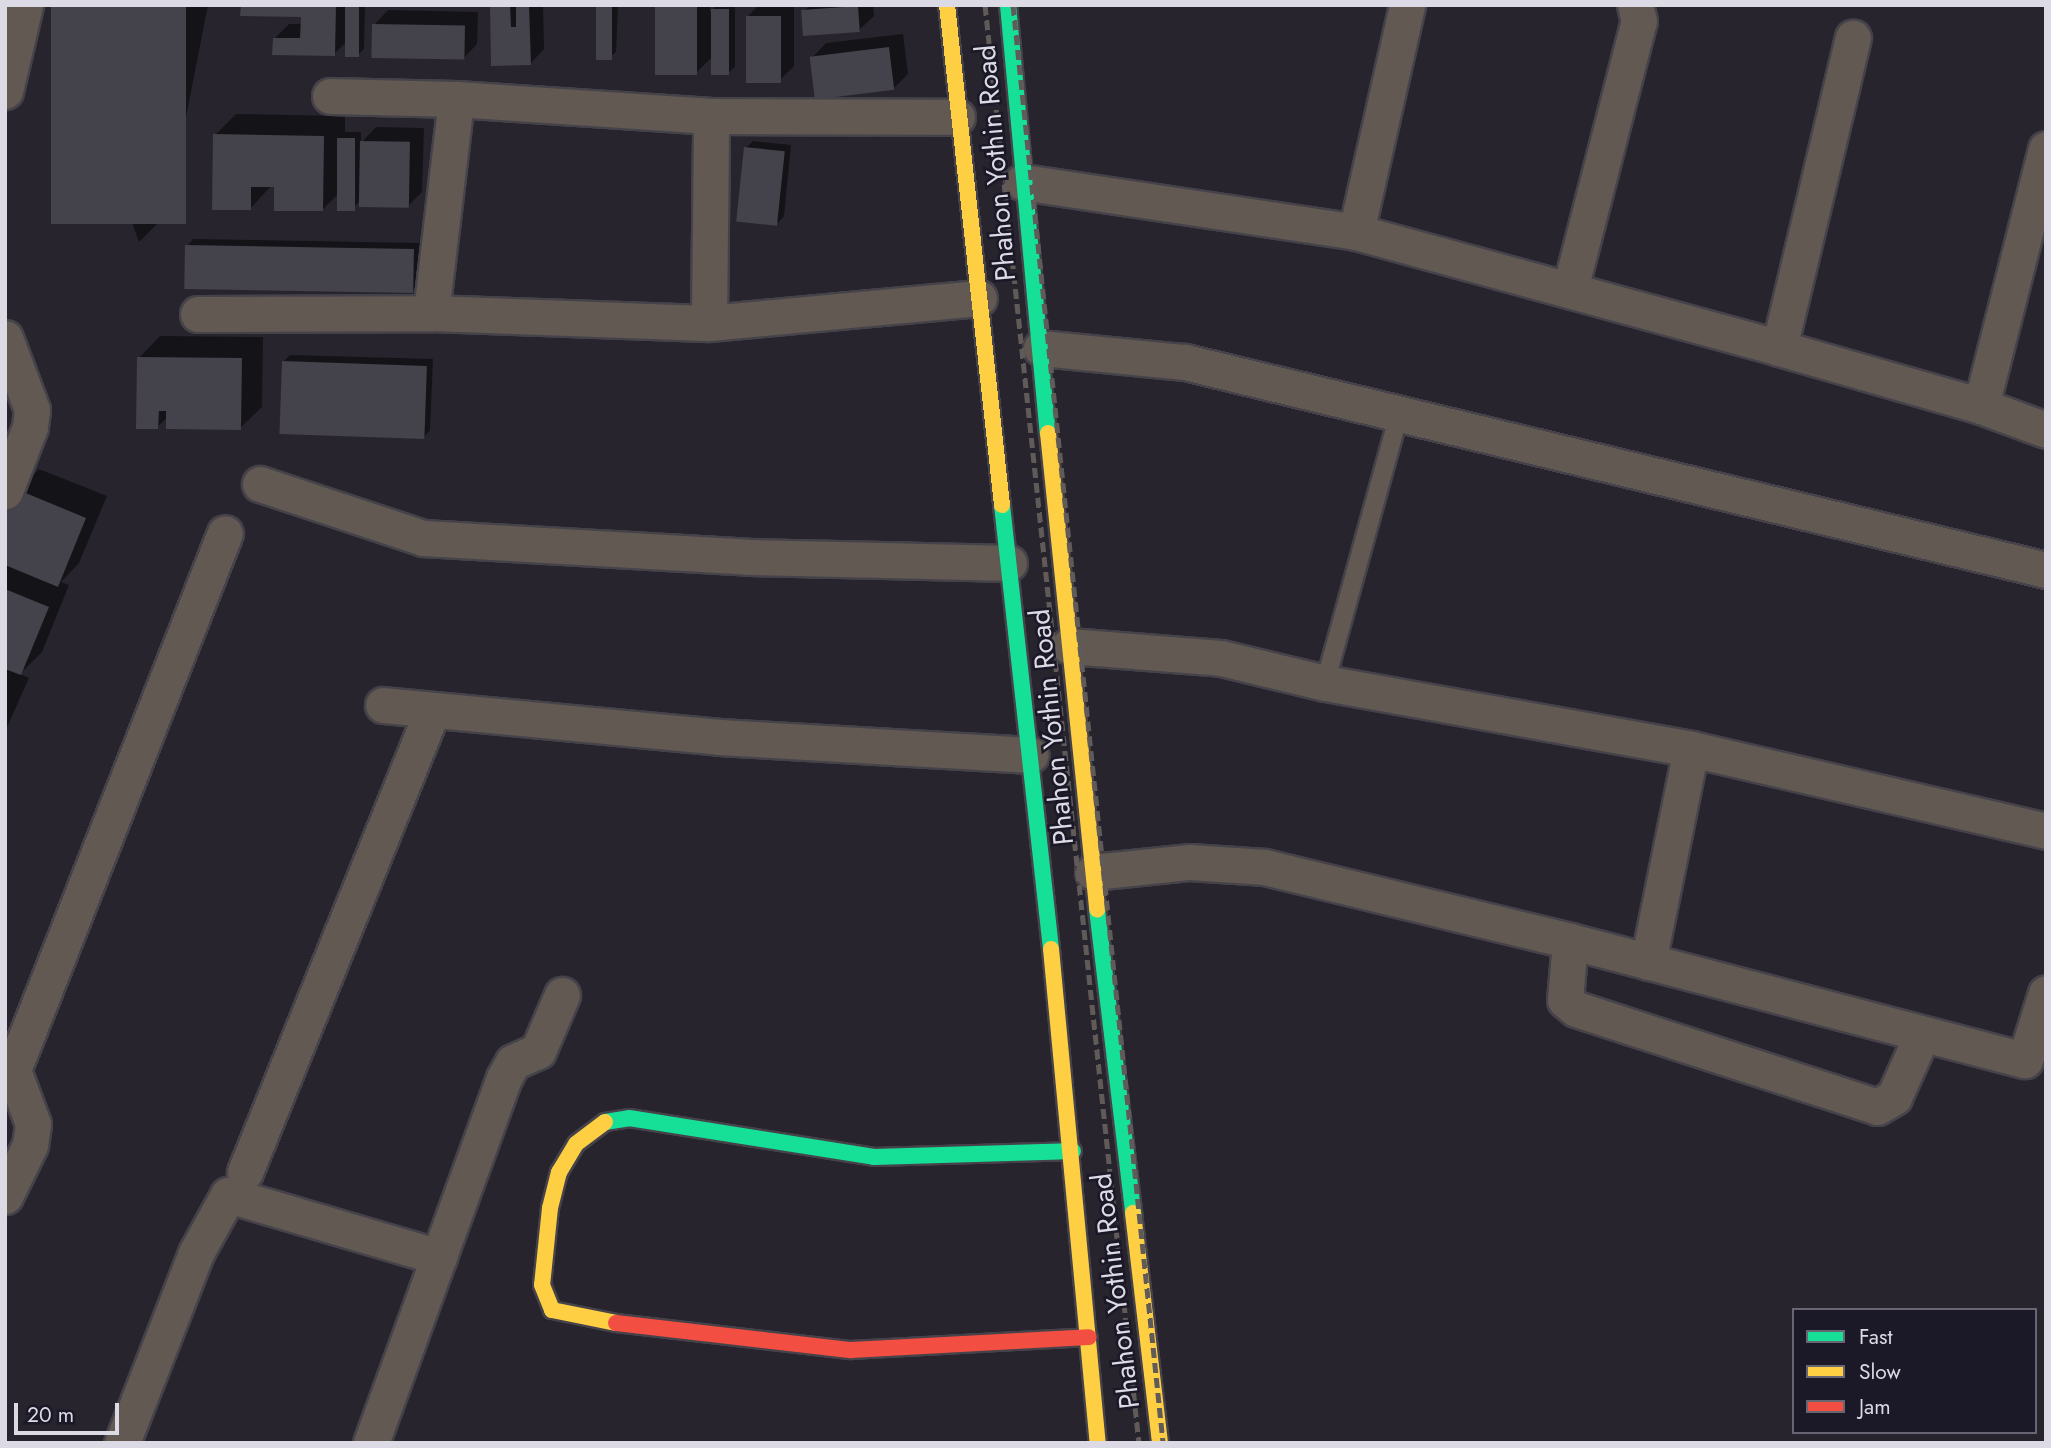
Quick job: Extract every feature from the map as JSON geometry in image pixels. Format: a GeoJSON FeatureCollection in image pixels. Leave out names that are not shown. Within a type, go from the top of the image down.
{"type":"FeatureCollection","features":[{"type":"Feature","properties":{"kind":"main road","name":"Phahon Yothin Road"},"geometry":{"type":"LineString","coordinates":[[947,5],[957,117],[1030,755],[1080,1157],[1097,1443]]}},
{"type":"Feature","properties":{"kind":"main road","name":"Phahon Yothin Road"},"geometry":{"type":"LineString","coordinates":[[1008,5],[1022,182],[1041,348],[1119,1151],[1160,1443]]}},
{"type":"Feature","properties":{"kind":"main road"},"geometry":{"type":"LineString","coordinates":[[1080,1157],[874,1157],[629,1118],[603,1122],[576,1144],[558,1172],[550,1208],[542,1285],[552,1310],[582,1319],[851,1350],[1089,1337]]}},
{"type":"Feature","properties":{"kind":"street"},"geometry":{"type":"LineString","coordinates":[[5,91],[25,5]]}},
{"type":"Feature","properties":{"kind":"street"},"geometry":{"type":"LineString","coordinates":[[1356,232],[1408,5]]}},
{"type":"Feature","properties":{"kind":"street"},"geometry":{"type":"LineString","coordinates":[[1570,289],[1639,21],[1635,5]]}},
{"type":"Feature","properties":{"kind":"street"},"geometry":{"type":"LineString","coordinates":[[1779,348],[1853,38]]}},
{"type":"Feature","properties":{"kind":"street"},"geometry":{"type":"LineString","coordinates":[[330,96],[456,99],[711,116],[957,117]]}},
{"type":"Feature","properties":{"kind":"street"},"geometry":{"type":"LineString","coordinates":[[431,313],[456,99]]}},
{"type":"Feature","properties":{"kind":"street"},"geometry":{"type":"LineString","coordinates":[[709,323],[711,116]]}},
{"type":"Feature","properties":{"kind":"street"},"geometry":{"type":"LineString","coordinates":[[1981,406],[2046,149]]}},
{"type":"Feature","properties":{"kind":"street"},"geometry":{"type":"LineString","coordinates":[[1022,182],[1356,232],[1779,348],[2045,427]]}},
{"type":"Feature","properties":{"kind":"street"},"geometry":{"type":"LineString","coordinates":[[198,314],[431,313],[709,323],[979,299]]}},
{"type":"Feature","properties":{"kind":"street"},"geometry":{"type":"LineString","coordinates":[[5,338],[32,410],[30,427],[5,491]]}},
{"type":"Feature","properties":{"kind":"street"},"geometry":{"type":"LineString","coordinates":[[1041,348],[1185,362],[2046,570]]}},
{"type":"Feature","properties":{"kind":"street"},"geometry":{"type":"LineString","coordinates":[[260,484],[423,538],[748,557],[1009,563]]}},
{"type":"Feature","properties":{"kind":"street"},"geometry":{"type":"LineString","coordinates":[[5,1196],[30,1145],[33,1124],[9,1068],[225,533]]}},
{"type":"Feature","properties":{"kind":"street"},"geometry":{"type":"LineString","coordinates":[[1069,646],[1221,658],[1325,683],[1691,750],[2046,831]]}},
{"type":"Feature","properties":{"kind":"street"},"geometry":{"type":"LineString","coordinates":[[383,705],[431,713],[720,737],[1030,755]]}},
{"type":"Feature","properties":{"kind":"street"},"geometry":{"type":"LineString","coordinates":[[245,1172],[431,713]]}},
{"type":"Feature","properties":{"kind":"street"},"geometry":{"type":"LineString","coordinates":[[1648,962],[1691,750]]}},
{"type":"Feature","properties":{"kind":"street"},"geometry":{"type":"LineString","coordinates":[[1093,872],[1190,862],[1265,867],[1570,941],[1922,1035],[2036,1062],[2046,993]]}},
{"type":"Feature","properties":{"kind":"street"},"geometry":{"type":"LineString","coordinates":[[1570,941],[1565,1000],[1576,1009],[1877,1107],[1894,1097],[1922,1035]]}},
{"type":"Feature","properties":{"kind":"street"},"geometry":{"type":"LineString","coordinates":[[372,1443],[504,1078],[513,1062],[538,1051],[562,995]]}},
{"type":"Feature","properties":{"kind":"street"},"geometry":{"type":"LineString","coordinates":[[122,1443],[196,1253],[228,1195],[439,1258]]}},
{"type":"Feature","properties":{"kind":"lane"},"geometry":{"type":"LineString","coordinates":[[1325,683],[1399,415]]}},
{"type":"Feature","properties":{"kind":"building"},"geometry":{"type":"Polygon","coordinates":[[[51,5],[186,5],[186,224],[51,224],[51,5]]]}},
{"type":"Feature","properties":{"kind":"building"},"geometry":{"type":"Polygon","coordinates":[[[241,5],[336,5],[335,56],[272,55],[273,38],[300,38],[301,17],[240,16],[241,5]]]}},
{"type":"Feature","properties":{"kind":"building"},"geometry":{"type":"Polygon","coordinates":[[[345,5],[359,5],[359,57],[345,57],[345,5]]]}},
{"type":"Feature","properties":{"kind":"building"},"geometry":{"type":"Polygon","coordinates":[[[490,5],[510,5],[511,27],[516,27],[516,5],[529,5],[531,65],[491,66],[490,5]]]}},
{"type":"Feature","properties":{"kind":"building"},"geometry":{"type":"Polygon","coordinates":[[[596,5],[612,5],[612,60],[596,60],[596,5]]]}},
{"type":"Feature","properties":{"kind":"building"},"geometry":{"type":"Polygon","coordinates":[[[655,5],[697,5],[697,75],[655,75],[655,5]]]}},
{"type":"Feature","properties":{"kind":"building"},"geometry":{"type":"Polygon","coordinates":[[[858,6],[860,32],[803,36],[801,10],[858,6]]]}},
{"type":"Feature","properties":{"kind":"building"},"geometry":{"type":"Polygon","coordinates":[[[711,9],[729,9],[729,75],[711,75],[711,9]]]}},
{"type":"Feature","properties":{"kind":"building"},"geometry":{"type":"Polygon","coordinates":[[[746,16],[781,16],[781,83],[746,83],[746,16]]]}},
{"type":"Feature","properties":{"kind":"building"},"geometry":{"type":"Polygon","coordinates":[[[372,24],[465,26],[464,60],[371,58],[372,24]]]}},
{"type":"Feature","properties":{"kind":"building"},"geometry":{"type":"Polygon","coordinates":[[[889,47],[894,90],[815,99],[810,57],[889,47]]]}},
{"type":"Feature","properties":{"kind":"building"},"geometry":{"type":"Polygon","coordinates":[[[213,134],[324,136],[323,211],[274,211],[274,187],[251,187],[251,210],[212,210],[213,134]]]}},
{"type":"Feature","properties":{"kind":"building"},"geometry":{"type":"Polygon","coordinates":[[[337,138],[355,138],[355,211],[337,211],[337,138]]]}},
{"type":"Feature","properties":{"kind":"building"},"geometry":{"type":"Polygon","coordinates":[[[360,141],[410,142],[409,208],[359,207],[360,141]]]}},
{"type":"Feature","properties":{"kind":"building"},"geometry":{"type":"Polygon","coordinates":[[[744,147],[785,151],[777,226],[736,222],[744,147]]]}},
{"type":"Feature","properties":{"kind":"building"},"geometry":{"type":"Polygon","coordinates":[[[185,245],[414,249],[413,293],[184,289],[185,245]]]}},
{"type":"Feature","properties":{"kind":"building"},"geometry":{"type":"Polygon","coordinates":[[[137,357],[242,358],[241,430],[166,429],[166,411],[159,411],[158,429],[136,429],[137,357]]]}},
{"type":"Feature","properties":{"kind":"building"},"geometry":{"type":"Polygon","coordinates":[[[282,361],[427,366],[424,439],[279,434],[282,361]]]}},
{"type":"Feature","properties":{"kind":"building"},"geometry":{"type":"Polygon","coordinates":[[[16,489],[86,518],[58,587],[5,565],[5,515],[16,489]]]}},
{"type":"Feature","properties":{"kind":"building"},"geometry":{"type":"Polygon","coordinates":[[[5,589],[49,607],[21,675],[5,669],[5,589]]]}},
{"type":"Feature","properties":{"kind":"railway"},"geometry":{"type":"LineString","coordinates":[[985,5],[1139,1443]]}},
{"type":"Feature","properties":{"kind":"railway"},"geometry":{"type":"LineString","coordinates":[[1013,5],[1163,1443]]}},
{"type":"Feature","properties":{"kind":"traffic: fast"},"geometry":{"type":"LineString","coordinates":[[1008,5],[1048,433]]}},
{"type":"Feature","properties":{"kind":"traffic: fast"},"geometry":{"type":"LineString","coordinates":[[1002,505],[1051,949]]}},
{"type":"Feature","properties":{"kind":"traffic: fast"},"geometry":{"type":"LineString","coordinates":[[1097,909],[1133,1213]]}},
{"type":"Feature","properties":{"kind":"traffic: fast"},"geometry":{"type":"LineString","coordinates":[[605,1122],[629,1118],[874,1157],[1073,1151]]}},
{"type":"Feature","properties":{"kind":"traffic: slow"},"geometry":{"type":"LineString","coordinates":[[947,5],[1002,505]]}},
{"type":"Feature","properties":{"kind":"traffic: slow"},"geometry":{"type":"LineString","coordinates":[[1048,433],[1097,909]]}},
{"type":"Feature","properties":{"kind":"traffic: slow"},"geometry":{"type":"LineString","coordinates":[[1051,949],[1098,1443]]}},
{"type":"Feature","properties":{"kind":"traffic: slow"},"geometry":{"type":"LineString","coordinates":[[605,1122],[576,1144],[559,1172],[550,1208],[542,1285],[552,1310],[616,1323]]}},
{"type":"Feature","properties":{"kind":"traffic: slow"},"geometry":{"type":"LineString","coordinates":[[1133,1213],[1160,1443]]}},
{"type":"Feature","properties":{"kind":"traffic: jam"},"geometry":{"type":"LineString","coordinates":[[616,1323],[851,1350],[1089,1337]]}}]}
